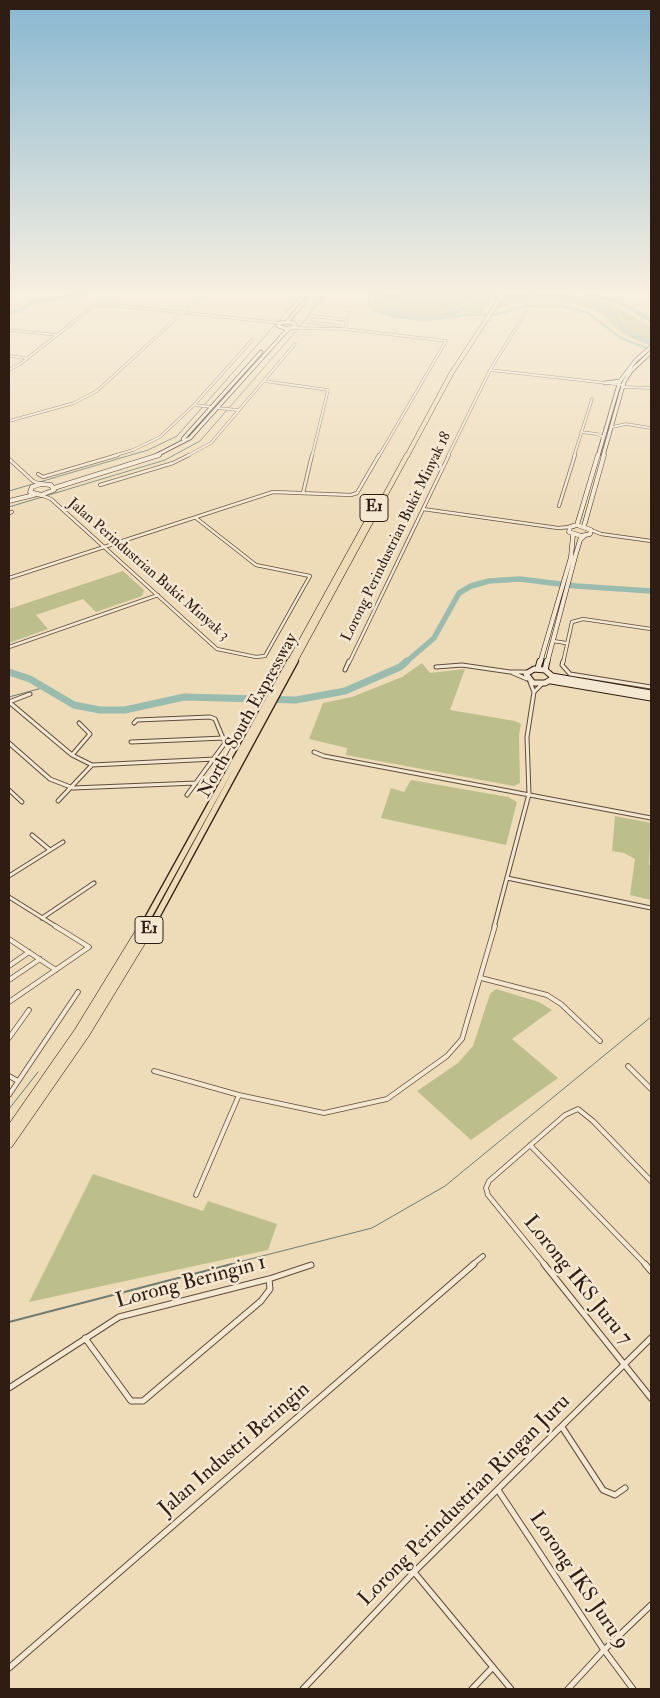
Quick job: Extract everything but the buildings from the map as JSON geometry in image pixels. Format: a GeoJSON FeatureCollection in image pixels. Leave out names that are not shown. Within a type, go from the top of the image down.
{"type":"FeatureCollection","features":[{"type":"Feature","properties":{"kind":"highway","name":"North–South Expressway"},"geometry":{"type":"LineString","coordinates":[[9,1131],[78,1032],[135,941],[274,696],[449,373]]}},
{"type":"Feature","properties":{"kind":"highway","name":"North–South Expressway"},"geometry":{"type":"LineString","coordinates":[[9,1144],[65,1065],[156,917],[269,705]]}},
{"type":"Feature","properties":{"kind":"street"},"geometry":{"type":"LineString","coordinates":[[9,421],[74,403],[94,392],[115,373]]}},
{"type":"Feature","properties":{"kind":"street"},"geometry":{"type":"LineString","coordinates":[[38,474],[44,476],[148,443],[167,433],[196,405],[224,373]]}},
{"type":"Feature","properties":{"kind":"street"},"geometry":{"type":"LineString","coordinates":[[51,500],[50,494],[53,487],[155,454],[186,438],[242,373]]}},
{"type":"Feature","properties":{"kind":"street"},"geometry":{"type":"LineString","coordinates":[[9,499],[32,485],[39,483],[53,487],[158,455],[190,438],[249,373]]}},
{"type":"Feature","properties":{"kind":"street"},"geometry":{"type":"LineString","coordinates":[[100,485],[173,463],[211,443],[237,410],[271,373]]}},
{"type":"Feature","properties":{"kind":"street"},"geometry":{"type":"LineString","coordinates":[[9,578],[270,492],[351,495],[357,493],[427,373]]}},
{"type":"Feature","properties":{"kind":"street"},"geometry":{"type":"LineString","coordinates":[[520,373],[605,383],[619,382],[624,385],[651,388]]}},
{"type":"Feature","properties":{"kind":"street"},"geometry":{"type":"LineString","coordinates":[[577,525],[619,382],[626,373]]}},
{"type":"Feature","properties":{"kind":"street"},"geometry":{"type":"LineString","coordinates":[[584,526],[612,427],[617,420],[624,385],[630,373]]}},
{"type":"Feature","properties":{"kind":"street","name":"Lorong Perindustrian Bukit Minyak 18"},"geometry":{"type":"LineString","coordinates":[[345,670],[488,374]]}},
{"type":"Feature","properties":{"kind":"street"},"geometry":{"type":"LineString","coordinates":[[264,381],[328,390],[303,493]]}},
{"type":"Feature","properties":{"kind":"street"},"geometry":{"type":"LineString","coordinates":[[605,383],[617,390]]}},
{"type":"Feature","properties":{"kind":"street"},"geometry":{"type":"LineString","coordinates":[[624,385],[633,386]]}},
{"type":"Feature","properties":{"kind":"street"},"geometry":{"type":"LineString","coordinates":[[559,506],[592,399]]}},
{"type":"Feature","properties":{"kind":"street"},"geometry":{"type":"LineString","coordinates":[[196,405],[211,407]]}},
{"type":"Feature","properties":{"kind":"street"},"geometry":{"type":"LineString","coordinates":[[219,408],[237,410]]}},
{"type":"Feature","properties":{"kind":"street"},"geometry":{"type":"LineString","coordinates":[[617,420],[626,424],[651,428]]}},
{"type":"Feature","properties":{"kind":"street"},"geometry":{"type":"LineString","coordinates":[[612,427],[626,424]]}},
{"type":"Feature","properties":{"kind":"street"},"geometry":{"type":"LineString","coordinates":[[581,432],[603,437]]}},
{"type":"Feature","properties":{"kind":"street"},"geometry":{"type":"LineString","coordinates":[[596,434],[604,432]]}},
{"type":"Feature","properties":{"kind":"street"},"geometry":{"type":"LineString","coordinates":[[9,460],[32,485],[34,495]]}},
{"type":"Feature","properties":{"kind":"street"},"geometry":{"type":"LineString","coordinates":[[9,499],[50,494]]}},
{"type":"Feature","properties":{"kind":"street","name":"Jalan Perindustrian Bukit Minyak 3"},"geometry":{"type":"LineString","coordinates":[[43,496],[51,500],[219,650],[263,657],[267,654],[285,620]]}},
{"type":"Feature","properties":{"kind":"street"},"geometry":{"type":"LineString","coordinates":[[423,509],[558,528],[577,525],[584,526],[601,534],[651,541]]}},
{"type":"Feature","properties":{"kind":"street"},"geometry":{"type":"LineString","coordinates":[[195,518],[256,565],[310,576],[285,620],[279,619]]}},
{"type":"Feature","properties":{"kind":"street"},"geometry":{"type":"LineString","coordinates":[[538,668],[570,557],[574,539],[570,527]]}},
{"type":"Feature","properties":{"kind":"street"},"geometry":{"type":"LineString","coordinates":[[558,528],[586,536],[601,534]]}},
{"type":"Feature","properties":{"kind":"street"},"geometry":{"type":"LineString","coordinates":[[545,670],[580,540],[591,530]]}},
{"type":"Feature","properties":{"kind":"street"},"geometry":{"type":"LineString","coordinates":[[9,647],[158,595]]}},
{"type":"Feature","properties":{"kind":"street"},"geometry":{"type":"LineString","coordinates":[[651,629],[580,619],[571,623],[562,666],[570,674],[651,687]]}},
{"type":"Feature","properties":{"kind":"street"},"geometry":{"type":"LineString","coordinates":[[552,641],[566,643]]}},
{"type":"Feature","properties":{"kind":"street"},"geometry":{"type":"LineString","coordinates":[[436,667],[462,665],[510,672],[527,672],[538,668],[545,670],[552,678],[651,698]]}},
{"type":"Feature","properties":{"kind":"street"},"geometry":{"type":"LineString","coordinates":[[510,672],[542,684]]}},
{"type":"Feature","properties":{"kind":"street"},"geometry":{"type":"LineString","coordinates":[[154,1071],[239,1095],[324,1113],[386,1098],[447,1056],[462,1039],[481,978],[529,794],[527,737],[534,692],[527,672]]}},
{"type":"Feature","properties":{"kind":"street"},"geometry":{"type":"LineString","coordinates":[[534,692],[552,678],[651,694]]}},
{"type":"Feature","properties":{"kind":"street"},"geometry":{"type":"LineString","coordinates":[[30,694],[9,702],[72,754],[92,765],[215,759]]}},
{"type":"Feature","properties":{"kind":"street"},"geometry":{"type":"LineString","coordinates":[[134,723],[138,720],[212,718],[225,743],[187,795]]}},
{"type":"Feature","properties":{"kind":"street"},"geometry":{"type":"LineString","coordinates":[[72,754],[90,734],[80,723]]}},
{"type":"Feature","properties":{"kind":"street"},"geometry":{"type":"LineString","coordinates":[[131,742],[224,738]]}},
{"type":"Feature","properties":{"kind":"street"},"geometry":{"type":"LineString","coordinates":[[9,744],[50,780],[70,788],[196,782]]}},
{"type":"Feature","properties":{"kind":"street"},"geometry":{"type":"LineString","coordinates":[[314,752],[324,756],[651,818]]}},
{"type":"Feature","properties":{"kind":"street"},"geometry":{"type":"LineString","coordinates":[[58,801],[92,765]]}},
{"type":"Feature","properties":{"kind":"street"},"geometry":{"type":"LineString","coordinates":[[9,790],[22,802]]}},
{"type":"Feature","properties":{"kind":"street"},"geometry":{"type":"LineString","coordinates":[[32,836],[50,850]]}},
{"type":"Feature","properties":{"kind":"street"},"geometry":{"type":"LineString","coordinates":[[9,876],[63,842]]}},
{"type":"Feature","properties":{"kind":"street"},"geometry":{"type":"LineString","coordinates":[[507,878],[651,908]]}},
{"type":"Feature","properties":{"kind":"street"},"geometry":{"type":"LineString","coordinates":[[42,918],[94,883]]}},
{"type":"Feature","properties":{"kind":"street"},"geometry":{"type":"LineString","coordinates":[[9,897],[90,947],[9,1002]]}},
{"type":"Feature","properties":{"kind":"street"},"geometry":{"type":"LineString","coordinates":[[9,939],[56,970]]}},
{"type":"Feature","properties":{"kind":"street"},"geometry":{"type":"LineString","coordinates":[[9,966],[29,952]]}},
{"type":"Feature","properties":{"kind":"street"},"geometry":{"type":"LineString","coordinates":[[9,980],[40,959]]}},
{"type":"Feature","properties":{"kind":"street"},"geometry":{"type":"LineString","coordinates":[[481,978],[547,995],[561,1004],[600,1041]]}},
{"type":"Feature","properties":{"kind":"street"},"geometry":{"type":"LineString","coordinates":[[9,1095],[78,992]]}},
{"type":"Feature","properties":{"kind":"street"},"geometry":{"type":"LineString","coordinates":[[9,1038],[29,1010]]}},
{"type":"Feature","properties":{"kind":"street"},"geometry":{"type":"LineString","coordinates":[[628,1066],[651,1089]]}},
{"type":"Feature","properties":{"kind":"street"},"geometry":{"type":"LineString","coordinates":[[9,1076],[18,1080]]}},
{"type":"Feature","properties":{"kind":"street"},"geometry":{"type":"LineString","coordinates":[[196,1195],[239,1095]]}},
{"type":"Feature","properties":{"kind":"street"},"geometry":{"type":"LineString","coordinates":[[651,1181],[584,1112],[578,1109],[565,1115],[530,1145],[651,1271]]}},
{"type":"Feature","properties":{"kind":"street","name":"Lorong IKS Juru 7"},"geometry":{"type":"LineString","coordinates":[[530,1145],[488,1181],[486,1188],[488,1195],[651,1398]]}},
{"type":"Feature","properties":{"kind":"street","name":"Jalan Industri Beringin"},"geometry":{"type":"LineString","coordinates":[[9,1668],[483,1256]]}},
{"type":"Feature","properties":{"kind":"street","name":"Lorong Beringin 1"},"geometry":{"type":"LineString","coordinates":[[9,1388],[119,1317],[269,1279],[311,1265]]}},
{"type":"Feature","properties":{"kind":"street"},"geometry":{"type":"LineString","coordinates":[[85,1338],[131,1401],[143,1400],[261,1301],[270,1289],[269,1279]]}},
{"type":"Feature","properties":{"kind":"street","name":"Lorong Perindustrian Ringan Juru"},"geometry":{"type":"LineString","coordinates":[[303,1689],[414,1572],[651,1338]]}},
{"type":"Feature","properties":{"kind":"street"},"geometry":{"type":"LineString","coordinates":[[562,1427],[603,1490],[614,1495],[625,1488]]}},
{"type":"Feature","properties":{"kind":"street","name":"Lorong IKS Juru 9"},"geometry":{"type":"LineString","coordinates":[[498,1490],[632,1689]]}},
{"type":"Feature","properties":{"kind":"street"},"geometry":{"type":"LineString","coordinates":[[414,1572],[511,1689]]}},
{"type":"Feature","properties":{"kind":"street"},"geometry":{"type":"LineString","coordinates":[[568,1689],[604,1650],[651,1605]]}},
{"type":"Feature","properties":{"kind":"street"},"geometry":{"type":"LineString","coordinates":[[472,1689],[493,1667]]}},
{"type":"Feature","properties":{"kind":"green space"},"geometry":{"type":"Polygon","coordinates":[[[123,571],[144,590],[142,596],[96,612],[83,599],[36,615],[48,629],[9,643],[9,609],[123,571]]]}},
{"type":"Feature","properties":{"kind":"green space"},"geometry":{"type":"Polygon","coordinates":[[[422,663],[430,673],[465,669],[450,710],[515,721],[521,724],[519,735],[520,783],[514,786],[346,755],[347,748],[309,739],[323,703],[352,697],[402,677],[422,663]]]}},
{"type":"Feature","properties":{"kind":"green space"},"geometry":{"type":"Polygon","coordinates":[[[411,780],[508,797],[517,802],[506,845],[381,818],[391,788],[404,792],[411,780]]]}},
{"type":"Feature","properties":{"kind":"green space"},"geometry":{"type":"Polygon","coordinates":[[[615,816],[651,823],[649,865],[651,865],[651,900],[630,895],[635,859],[624,853],[612,851],[615,816]]]}},
{"type":"Feature","properties":{"kind":"green space"},"geometry":{"type":"Polygon","coordinates":[[[496,989],[539,1002],[552,1010],[512,1039],[558,1078],[471,1140],[417,1091],[458,1063],[473,1046],[490,994],[496,989]]]}},
{"type":"Feature","properties":{"kind":"green space"},"geometry":{"type":"Polygon","coordinates":[[[93,1174],[203,1211],[208,1201],[277,1224],[268,1250],[29,1302],[93,1174]]]}},
{"type":"Feature","properties":{"kind":"waterway"},"geometry":{"type":"LineString","coordinates":[[9,491],[148,450],[177,436],[232,373]]}},
{"type":"Feature","properties":{"kind":"waterway"},"geometry":{"type":"LineString","coordinates":[[9,507],[165,460],[200,441],[259,373]]}},
{"type":"Feature","properties":{"kind":"waterway"},"geometry":{"type":"LineString","coordinates":[[405,663],[434,638],[459,593],[471,586],[489,581],[520,579],[576,586],[651,591]]}},
{"type":"Feature","properties":{"kind":"waterway"},"geometry":{"type":"LineString","coordinates":[[9,672],[30,679],[74,705],[100,710],[125,710],[184,697],[296,700],[345,691],[400,667],[407,661]]}},
{"type":"Feature","properties":{"kind":"waterway"},"geometry":{"type":"LineString","coordinates":[[9,697],[42,688]]}},
{"type":"Feature","properties":{"kind":"waterway"},"geometry":{"type":"LineString","coordinates":[[227,1265],[372,1228],[445,1186],[651,1017]]}},
{"type":"Feature","properties":{"kind":"waterway"},"geometry":{"type":"LineString","coordinates":[[9,1109],[38,1072]]}},
{"type":"Feature","properties":{"kind":"waterway"},"geometry":{"type":"LineString","coordinates":[[9,1322],[232,1264]]}}]}
